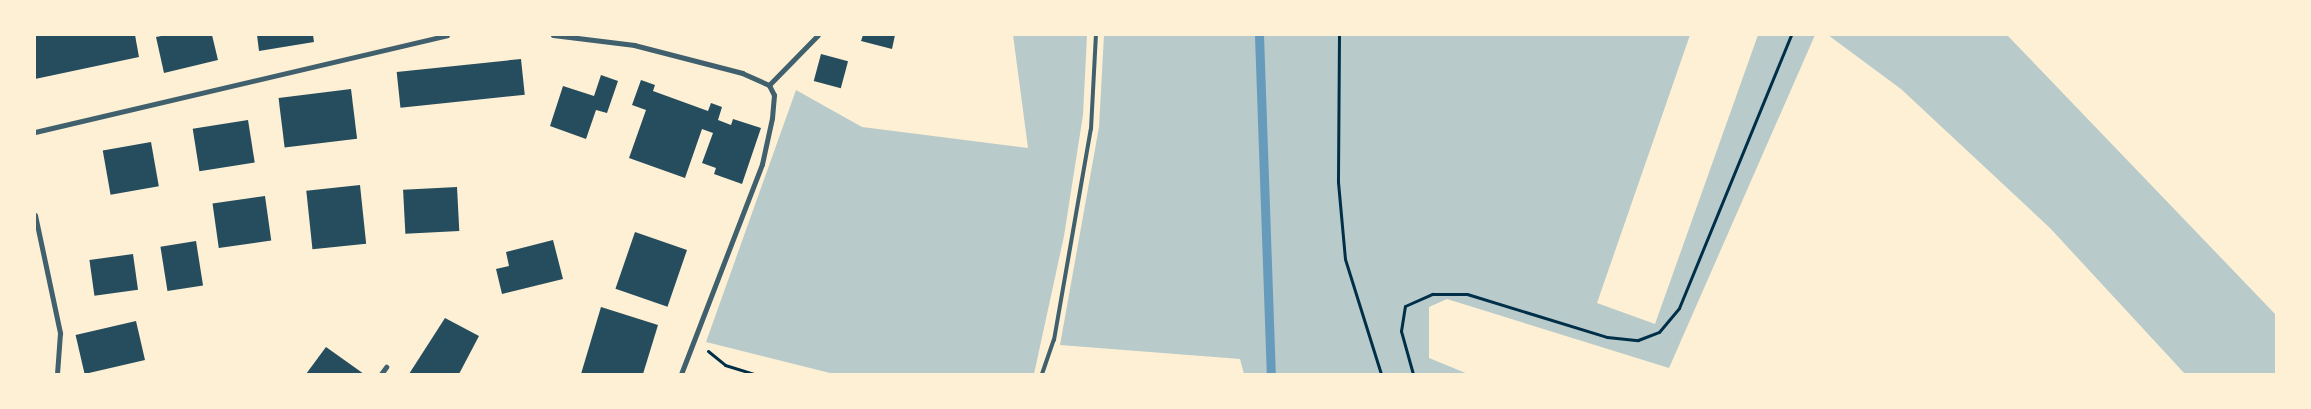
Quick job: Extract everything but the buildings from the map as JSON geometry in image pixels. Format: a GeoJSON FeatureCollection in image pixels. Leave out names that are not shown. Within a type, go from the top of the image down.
{"type":"FeatureCollection","features":[{"type":"Feature","properties":{"kind":"street"},"geometry":{"type":"LineString","coordinates":[[35,132],[447,35]]}},
{"type":"Feature","properties":{"kind":"street"},"geometry":{"type":"LineString","coordinates":[[553,35],[634,45],[742,73],[769,85],[774,95],[772,118],[762,164],[696,340],[681,374]]}},
{"type":"Feature","properties":{"kind":"street"},"geometry":{"type":"LineString","coordinates":[[769,85],[818,35]]}},
{"type":"Feature","properties":{"kind":"street"},"geometry":{"type":"LineString","coordinates":[[35,215],[60,333],[57,374]]}},
{"type":"Feature","properties":{"kind":"street"},"geometry":{"type":"LineString","coordinates":[[381,374],[386,367]]}},
{"type":"Feature","properties":{"kind":"lane"},"geometry":{"type":"LineString","coordinates":[[1042,374],[1054,340],[1091,129],[1096,35]]}},
{"type":"Feature","properties":{"kind":"path"},"geometry":{"type":"LineString","coordinates":[[1339,35],[1338,182],[1345,259],[1381,374]]}},
{"type":"Feature","properties":{"kind":"path"},"geometry":{"type":"LineString","coordinates":[[1413,374],[1401,331],[1405,306],[1432,294],[1467,294],[1607,337],[1638,340],[1659,332],[1679,308],[1791,35]]}},
{"type":"Feature","properties":{"kind":"path"},"geometry":{"type":"LineString","coordinates":[[696,340],[725,365],[755,374]]}},
{"type":"Feature","properties":{"kind":"shaded area"},"geometry":{"type":"Polygon","coordinates":[[[1013,35],[1087,35],[1083,115],[1064,236],[1034,374],[834,374],[706,342],[796,90],[862,127],[1028,148],[1013,35]]]}},
{"type":"Feature","properties":{"kind":"shaded area"},"geometry":{"type":"Polygon","coordinates":[[[1104,35],[1690,35],[1597,303],[1655,324],[1758,35],[1815,35],[1669,368],[1447,299],[1429,307],[1429,358],[1468,374],[1244,374],[1240,359],[1060,345],[1099,127],[1104,35]]]}},
{"type":"Feature","properties":{"kind":"shaded area"},"geometry":{"type":"Polygon","coordinates":[[[1828,35],[2007,35],[2276,315],[2276,374],[2185,374],[2050,228],[1901,89],[1828,35]]]}},
{"type":"Feature","properties":{"kind":"waterway"},"geometry":{"type":"LineString","coordinates":[[1259,35],[1271,374]]}}]}
